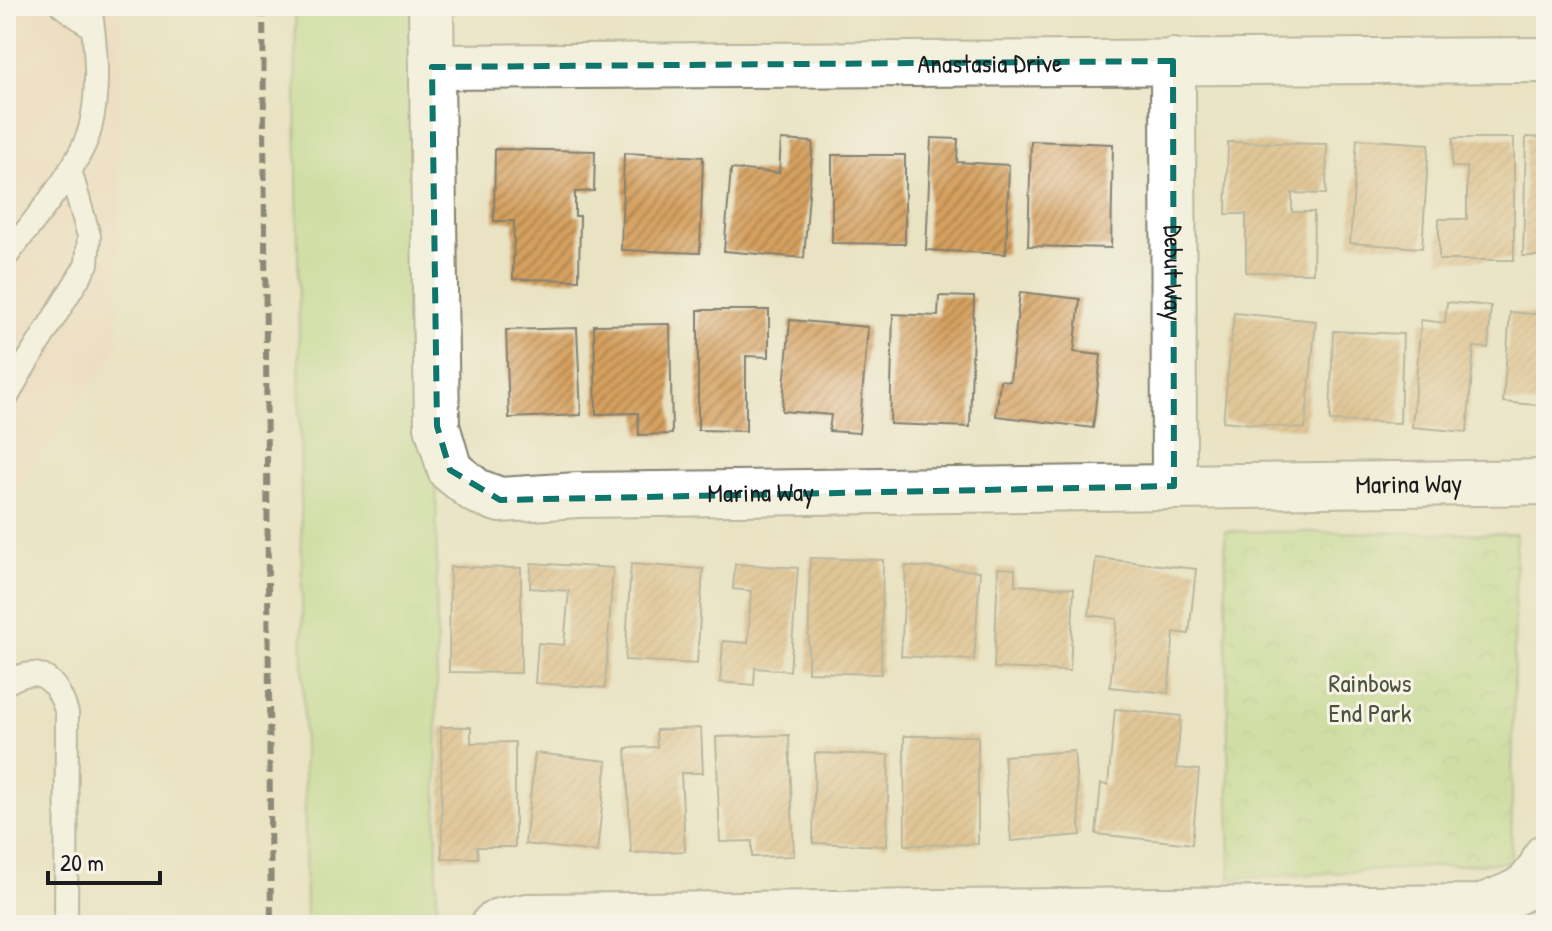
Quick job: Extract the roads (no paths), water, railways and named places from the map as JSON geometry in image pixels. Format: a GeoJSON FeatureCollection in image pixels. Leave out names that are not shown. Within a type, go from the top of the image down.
{"type":"FeatureCollection","features":[{"type":"Feature","properties":{"kind":"street","name":"Marina Way"},"geometry":{"type":"LineString","coordinates":[[431,6],[437,426],[450,470],[476,491],[500,500],[578,495],[1546,482]]}},
{"type":"Feature","properties":{"kind":"street","name":"Anastasia Drive"},"geometry":{"type":"LineString","coordinates":[[432,67],[1546,60]]}},
{"type":"Feature","properties":{"kind":"street","name":"Debut Way"},"geometry":{"type":"LineString","coordinates":[[1173,61],[1174,486]]}},
{"type":"Feature","properties":{"kind":"street"},"geometry":{"type":"LineString","coordinates":[[493,925],[528,916],[1159,917],[1480,907],[1524,889],[1541,869],[1546,856]]}},
{"type":"Feature","properties":{"kind":"lane"},"geometry":{"type":"LineString","coordinates":[[6,257],[70,170],[90,130],[96,76],[91,17],[62,6]]}},
{"type":"Feature","properties":{"kind":"lane"},"geometry":{"type":"LineString","coordinates":[[6,399],[12,371],[87,264],[89,236],[70,170]]}},
{"type":"Feature","properties":{"kind":"lane"},"geometry":{"type":"LineString","coordinates":[[6,683],[32,674],[50,680],[60,691],[67,713],[66,925]]}},
{"type":"Feature","properties":{"kind":"railway"},"geometry":{"type":"LineString","coordinates":[[263,6],[271,925]]}},
{"type":"Feature","properties":{"kind":"park label","name":"Rainbows End Park"},"geometry":{"type":"Point","coordinates":[1370,698]}}]}
